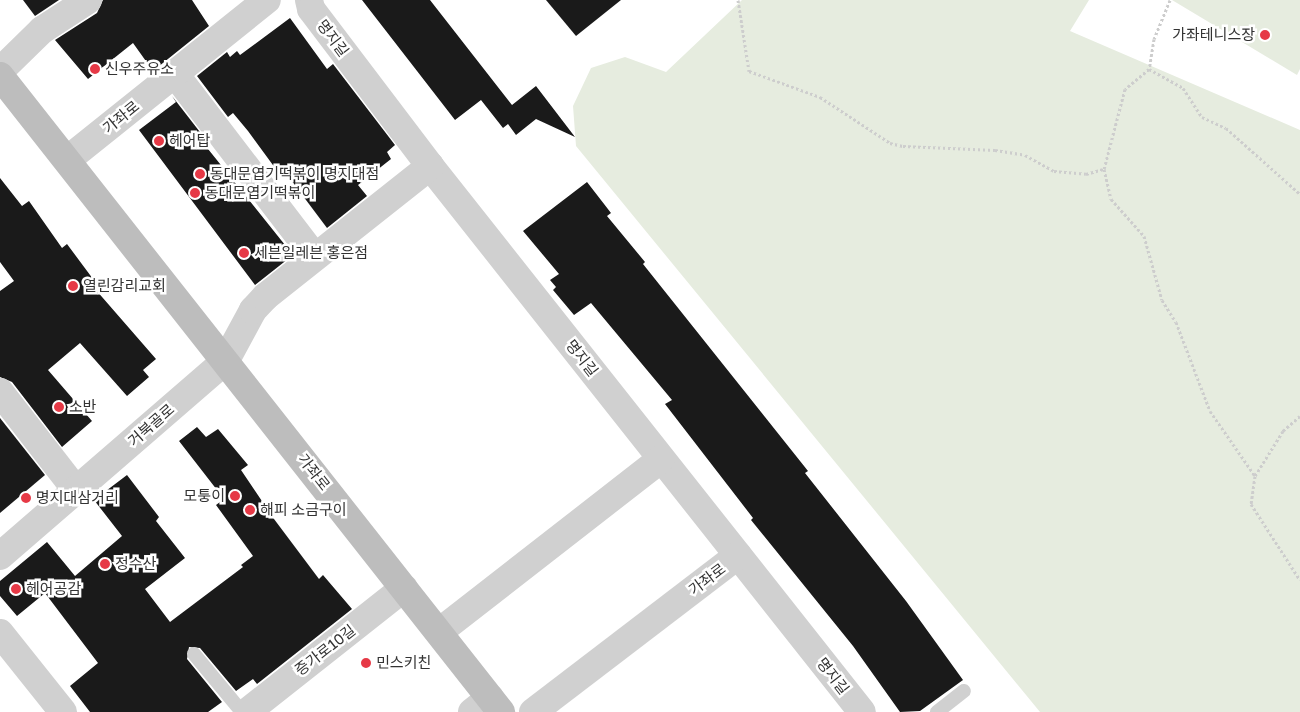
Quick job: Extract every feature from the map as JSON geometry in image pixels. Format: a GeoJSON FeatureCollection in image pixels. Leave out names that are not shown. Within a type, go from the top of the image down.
{"type":"FeatureCollection","features":[{"type":"Feature","properties":{"kind":"main road","name":"가좌로"},"geometry":{"type":"LineString","coordinates":[[0,76],[404,588],[438,632],[488,707]]}},
{"type":"Feature","properties":{"kind":"street"},"geometry":{"type":"LineString","coordinates":[[0,72],[42,30],[88,0]]}},
{"type":"Feature","properties":{"kind":"street","name":"가좌로"},"geometry":{"type":"LineString","coordinates":[[67,160],[267,0]]}},
{"type":"Feature","properties":{"kind":"street","name":"명지길"},"geometry":{"type":"LineString","coordinates":[[309,0],[311,9],[430,166],[862,712]]}},
{"type":"Feature","properties":{"kind":"street"},"geometry":{"type":"LineString","coordinates":[[176,74],[315,256]]}},
{"type":"Feature","properties":{"kind":"street"},"geometry":{"type":"LineString","coordinates":[[226,360],[253,310],[315,256],[430,166]]}},
{"type":"Feature","properties":{"kind":"street","name":"거북골로"},"geometry":{"type":"LineString","coordinates":[[0,556],[226,360]]}},
{"type":"Feature","properties":{"kind":"street"},"geometry":{"type":"LineString","coordinates":[[0,392],[76,490]]}},
{"type":"Feature","properties":{"kind":"street"},"geometry":{"type":"LineString","coordinates":[[438,632],[662,459]]}},
{"type":"Feature","properties":{"kind":"street","name":"가좌로"},"geometry":{"type":"LineString","coordinates":[[533,712],[738,555]]}},
{"type":"Feature","properties":{"kind":"street","name":"증가로10길"},"geometry":{"type":"LineString","coordinates":[[247,712],[404,588]]}},
{"type":"Feature","properties":{"kind":"street"},"geometry":{"type":"LineString","coordinates":[[0,633],[63,712]]}},
{"type":"Feature","properties":{"kind":"lane"},"geometry":{"type":"LineString","coordinates":[[194,654],[242,712]]}},
{"type":"Feature","properties":{"kind":"lane"},"geometry":{"type":"LineString","coordinates":[[938,712],[964,691]]}},
{"type":"Feature","properties":{"kind":"path"},"geometry":{"type":"LineString","coordinates":[[738,0],[749,71],[820,97],[890,143],[903,146],[995,150],[1025,155],[1054,171],[1086,174],[1104,169]]}},
{"type":"Feature","properties":{"kind":"path"},"geometry":{"type":"LineString","coordinates":[[1170,0],[1154,39],[1149,69],[1125,88],[1104,169],[1111,199],[1144,236],[1162,300],[1176,322],[1210,411],[1254,476]]}},
{"type":"Feature","properties":{"kind":"path"},"geometry":{"type":"LineString","coordinates":[[1149,69],[1183,88],[1202,117],[1226,128],[1300,194]]}},
{"type":"Feature","properties":{"kind":"path"},"geometry":{"type":"LineString","coordinates":[[1300,416],[1283,431],[1254,476],[1251,504],[1300,580]]}},
{"type":"Feature","properties":{"kind":"shaded area"},"geometry":{"type":"Polygon","coordinates":[[[742,0],[1089,0],[1070,31],[1300,130],[1300,712],[1040,712],[576,146],[573,106],[591,68],[625,57],[666,72],[742,0]]]}},
{"type":"Feature","properties":{"kind":"shaded area","name":"가좌테니스장"},"geometry":{"type":"Polygon","coordinates":[[[1172,0],[1300,0],[1300,69],[1297,75],[1172,0]]]}},
{"type":"Feature","properties":{"kind":"building"},"geometry":{"type":"Polygon","coordinates":[[[23,0],[59,0],[35,16],[23,0]]]}},
{"type":"Feature","properties":{"kind":"building"},"geometry":{"type":"Polygon","coordinates":[[[103,0],[192,0],[209,26],[153,71],[133,43],[88,79],[55,40],[97,13],[103,0]]]}},
{"type":"Feature","properties":{"kind":"building"},"geometry":{"type":"Polygon","coordinates":[[[362,0],[430,0],[512,105],[536,86],[575,137],[536,119],[516,135],[508,124],[503,128],[481,100],[455,120],[362,0]]]}},
{"type":"Feature","properties":{"kind":"building"},"geometry":{"type":"Polygon","coordinates":[[[546,0],[621,0],[576,36],[546,0]]]}},
{"type":"Feature","properties":{"kind":"building"},"geometry":{"type":"Polygon","coordinates":[[[290,18],[327,69],[333,64],[395,145],[387,152],[391,159],[358,185],[367,196],[327,228],[282,168],[278,172],[233,113],[228,117],[197,76],[227,52],[230,57],[237,51],[240,55],[290,18]]]}},
{"type":"Feature","properties":{"kind":"building"},"geometry":{"type":"Polygon","coordinates":[[[172,96],[203,136],[200,139],[293,255],[255,285],[139,130],[176,102],[172,96]]]}},
{"type":"Feature","properties":{"kind":"building"},"geometry":{"type":"Polygon","coordinates":[[[0,178],[22,206],[29,201],[62,248],[67,244],[93,279],[89,282],[156,359],[143,370],[149,377],[127,396],[80,343],[48,370],[92,421],[62,447],[12,382],[0,377],[0,291],[14,281],[0,262],[0,178]]]}},
{"type":"Feature","properties":{"kind":"building"},"geometry":{"type":"Polygon","coordinates":[[[587,182],[611,213],[607,216],[645,262],[643,264],[808,471],[805,473],[906,601],[963,680],[920,711],[900,712],[853,646],[751,520],[753,518],[665,404],[672,400],[591,303],[574,315],[553,290],[556,287],[550,280],[559,274],[523,231],[587,182]]]}},
{"type":"Feature","properties":{"kind":"building"},"geometry":{"type":"Polygon","coordinates":[[[0,418],[45,475],[0,513],[0,418]]]}},
{"type":"Feature","properties":{"kind":"building"},"geometry":{"type":"Polygon","coordinates":[[[197,427],[206,437],[218,429],[248,465],[241,470],[274,519],[319,579],[323,575],[352,609],[257,684],[253,679],[236,691],[200,648],[189,647],[187,659],[222,702],[208,712],[90,712],[70,686],[98,663],[45,593],[17,616],[0,596],[0,581],[47,542],[75,576],[122,536],[94,500],[127,475],[159,517],[156,521],[185,558],[145,589],[170,622],[243,567],[241,565],[253,556],[216,505],[224,499],[179,441],[197,427]]]}},
{"type":"Feature","properties":{"kind":"place","name":"가좌테니스장"},"geometry":{"type":"Point","coordinates":[1265,35]}},
{"type":"Feature","properties":{"kind":"place","name":"신우주유소"},"geometry":{"type":"Point","coordinates":[95,69]}},
{"type":"Feature","properties":{"kind":"place","name":"헤어탑"},"geometry":{"type":"Point","coordinates":[159,141]}},
{"type":"Feature","properties":{"kind":"place","name":"동대문엽기떡볶이 명지대점"},"geometry":{"type":"Point","coordinates":[200,174]}},
{"type":"Feature","properties":{"kind":"place","name":"동대문엽기떡볶이"},"geometry":{"type":"Point","coordinates":[195,193]}},
{"type":"Feature","properties":{"kind":"place","name":"세븐일레븐 홍은점"},"geometry":{"type":"Point","coordinates":[244,253]}},
{"type":"Feature","properties":{"kind":"place","name":"열린감리교회"},"geometry":{"type":"Point","coordinates":[73,286]}},
{"type":"Feature","properties":{"kind":"place","name":"소반"},"geometry":{"type":"Point","coordinates":[59,407]}},
{"type":"Feature","properties":{"kind":"place","name":"모퉁이"},"geometry":{"type":"Point","coordinates":[235,496]}},
{"type":"Feature","properties":{"kind":"place","name":"명지대삼거리"},"geometry":{"type":"Point","coordinates":[26,498]}},
{"type":"Feature","properties":{"kind":"place","name":"해피 소금구이"},"geometry":{"type":"Point","coordinates":[250,510]}},
{"type":"Feature","properties":{"kind":"place","name":"정수산"},"geometry":{"type":"Point","coordinates":[105,564]}},
{"type":"Feature","properties":{"kind":"place","name":"헤어공감"},"geometry":{"type":"Point","coordinates":[16,589]}},
{"type":"Feature","properties":{"kind":"place","name":"민스키친"},"geometry":{"type":"Point","coordinates":[366,663]}}]}
